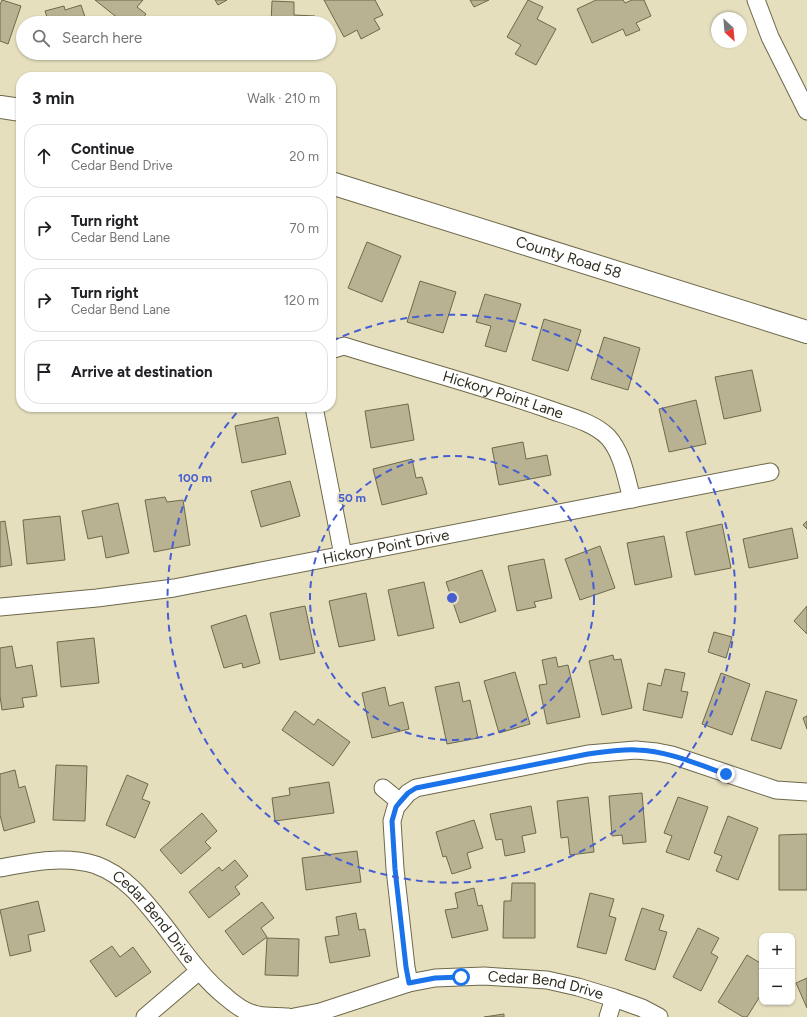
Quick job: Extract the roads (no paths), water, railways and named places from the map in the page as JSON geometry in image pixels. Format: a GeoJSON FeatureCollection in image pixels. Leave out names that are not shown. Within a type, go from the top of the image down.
{"type":"FeatureCollection","features":[{"type":"Feature","properties":{"kind":"street"},"geometry":{"type":"LineString","coordinates":[[756,0],[770,37],[807,111]]}},
{"type":"Feature","properties":{"kind":"street"},"geometry":{"type":"LineString","coordinates":[[0,107],[16,109]]}},
{"type":"Feature","properties":{"kind":"street","name":"County Road 58"},"geometry":{"type":"LineString","coordinates":[[336,185],[807,332]]}},
{"type":"Feature","properties":{"kind":"street","name":"Hickory Point Lane"},"geometry":{"type":"LineString","coordinates":[[336,348],[344,346],[525,402],[586,423],[598,429],[607,436],[614,445],[620,457],[632,499]]}},
{"type":"Feature","properties":{"kind":"street"},"geometry":{"type":"LineString","coordinates":[[315,412],[343,555]]}},
{"type":"Feature","properties":{"kind":"street","name":"Hickory Point Drive"},"geometry":{"type":"LineString","coordinates":[[0,607],[97,598],[174,588],[770,472]]}},
{"type":"Feature","properties":{"kind":"street"},"geometry":{"type":"LineString","coordinates":[[409,983],[395,869],[392,821],[396,807],[408,793],[416,788],[588,754],[636,750],[672,755],[776,790],[807,792]]}},
{"type":"Feature","properties":{"kind":"street"},"geometry":{"type":"LineString","coordinates":[[383,788],[400,802]]}},
{"type":"Feature","properties":{"kind":"street","name":"Cedar Bend Drive"},"geometry":{"type":"LineString","coordinates":[[0,868],[32,862],[56,860],[73,861],[94,865],[111,872],[128,884],[142,898],[199,971],[215,989],[240,1008],[258,1015],[288,1017]]}},
{"type":"Feature","properties":{"kind":"street"},"geometry":{"type":"LineString","coordinates":[[145,1017],[199,971]]}},
{"type":"Feature","properties":{"kind":"street","name":"Cedar Bend Drive"},"geometry":{"type":"LineString","coordinates":[[294,1017],[320,1012],[409,983],[435,978],[484,976],[547,980],[614,998],[608,1017]]}},
{"type":"Feature","properties":{"kind":"street"},"geometry":{"type":"LineString","coordinates":[[614,998],[642,1008],[659,1017]]}}]}
